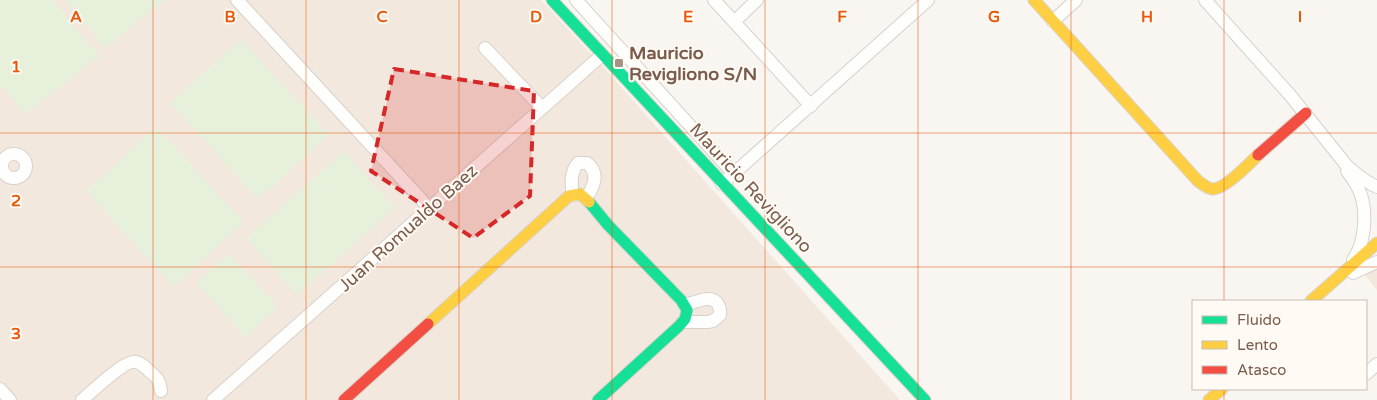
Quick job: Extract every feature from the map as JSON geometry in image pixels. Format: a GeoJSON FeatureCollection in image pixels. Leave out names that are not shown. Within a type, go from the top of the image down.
{"type":"FeatureCollection","features":[{"type":"Feature","properties":{"kind":"street"},"geometry":{"type":"LineString","coordinates":[[237,0],[430,209]]}},
{"type":"Feature","properties":{"kind":"street","name":"Mauricio Revigliono"},"geometry":{"type":"LineString","coordinates":[[552,0],[925,400]]}},
{"type":"Feature","properties":{"kind":"street"},"geometry":{"type":"LineString","coordinates":[[576,0],[734,174]]}},
{"type":"Feature","properties":{"kind":"street"},"geometry":{"type":"LineString","coordinates":[[714,0],[811,106]]}},
{"type":"Feature","properties":{"kind":"street"},"geometry":{"type":"LineString","coordinates":[[734,22],[757,0]]}},
{"type":"Feature","properties":{"kind":"street"},"geometry":{"type":"LineString","coordinates":[[722,184],[928,0]]}},
{"type":"Feature","properties":{"kind":"street"},"geometry":{"type":"LineString","coordinates":[[1034,0],[1198,181],[1210,189],[1222,187],[1306,113]]}},
{"type":"Feature","properties":{"kind":"street"},"geometry":{"type":"LineString","coordinates":[[1053,21],[1076,0]]}},
{"type":"Feature","properties":{"kind":"street"},"geometry":{"type":"LineString","coordinates":[[1205,0],[1306,113],[1356,184],[1363,203],[1364,225],[1361,246],[1350,271]]}},
{"type":"Feature","properties":{"kind":"street"},"geometry":{"type":"LineString","coordinates":[[485,48],[542,108]]}},
{"type":"Feature","properties":{"kind":"street","name":"Juan Romualdo Baez"},"geometry":{"type":"LineString","coordinates":[[213,400],[602,55]]}},
{"type":"Feature","properties":{"kind":"street"},"geometry":{"type":"LineString","coordinates":[[1331,146],[1355,173],[1374,185]]}},
{"type":"Feature","properties":{"kind":"street"},"geometry":{"type":"LineString","coordinates":[[1361,194],[1363,189],[1374,185]]}},
{"type":"Feature","properties":{"kind":"street"},"geometry":{"type":"LineString","coordinates":[[344,400],[570,196],[580,196],[687,310],[685,319],[598,400]]}},
{"type":"Feature","properties":{"kind":"street"},"geometry":{"type":"LineString","coordinates":[[1322,300],[1377,242]]}},
{"type":"Feature","properties":{"kind":"street"},"geometry":{"type":"LineString","coordinates":[[1312,300],[1377,251]]}},
{"type":"Feature","properties":{"kind":"street"},"geometry":{"type":"LineString","coordinates":[[1350,271],[1377,262]]}},
{"type":"Feature","properties":{"kind":"street"},"geometry":{"type":"LineString","coordinates":[[682,322],[713,321],[720,315],[719,306],[710,299],[684,305]]}},
{"type":"Feature","properties":{"kind":"street"},"geometry":{"type":"LineString","coordinates":[[82,400],[120,368],[130,362],[142,365],[156,377],[160,382],[161,391]]}},
{"type":"Feature","properties":{"kind":"street"},"geometry":{"type":"LineString","coordinates":[[1367,373],[1377,365]]}},
{"type":"Feature","properties":{"kind":"street"},"geometry":{"type":"LineString","coordinates":[[0,390],[10,400]]}},
{"type":"Feature","properties":{"kind":"street"},"geometry":{"type":"LineString","coordinates":[[1200,400],[1212,390]]}},
{"type":"Feature","properties":{"kind":"street"},"geometry":{"type":"LineString","coordinates":[[1209,400],[1221,390]]}},
{"type":"Feature","properties":{"kind":"highlighted area"},"geometry":{"type":"Polygon","coordinates":[[[394,69],[534,91],[530,196],[473,238],[371,171],[394,69]]]}},
{"type":"Feature","properties":{"kind":"shaded area"},"geometry":{"type":"Polygon","coordinates":[[[0,0],[541,0],[605,69],[900,400],[0,400],[0,0]]]}},
{"type":"Feature","properties":{"kind":"shaded area"},"geometry":{"type":"Polygon","coordinates":[[[1377,262],[1377,290],[1364,274],[1377,262]]]}},
{"type":"Feature","properties":{"kind":"green space"},"geometry":{"type":"Polygon","coordinates":[[[0,0],[53,0],[99,56],[25,115],[0,84],[0,0]]]}},
{"type":"Feature","properties":{"kind":"green space"},"geometry":{"type":"Polygon","coordinates":[[[66,0],[165,0],[105,48],[66,0]]]}},
{"type":"Feature","properties":{"kind":"green space"},"geometry":{"type":"Polygon","coordinates":[[[241,39],[329,135],[258,199],[170,103],[241,39]]]}},
{"type":"Feature","properties":{"kind":"green space"},"geometry":{"type":"Polygon","coordinates":[[[156,127],[244,222],[174,287],[86,191],[156,127]]]}},
{"type":"Feature","properties":{"kind":"green space"},"geometry":{"type":"Polygon","coordinates":[[[344,151],[395,208],[297,295],[246,238],[344,151]]]}},
{"type":"Feature","properties":{"kind":"green space"},"geometry":{"type":"Polygon","coordinates":[[[229,253],[278,307],[245,337],[196,283],[229,253]]]}},
{"type":"Feature","properties":{"kind":"traffic: fast"},"geometry":{"type":"LineString","coordinates":[[552,0],[925,400]]}},
{"type":"Feature","properties":{"kind":"traffic: fast"},"geometry":{"type":"LineString","coordinates":[[589,202],[608,225],[681,300],[687,310],[685,319],[679,326],[598,400]]}},
{"type":"Feature","properties":{"kind":"traffic: slow"},"geometry":{"type":"LineString","coordinates":[[1034,0],[1203,185],[1212,189],[1223,185],[1236,176],[1258,155]]}},
{"type":"Feature","properties":{"kind":"traffic: slow"},"geometry":{"type":"LineString","coordinates":[[428,324],[569,196],[580,194],[589,202]]}},
{"type":"Feature","properties":{"kind":"traffic: slow"},"geometry":{"type":"LineString","coordinates":[[1312,300],[1377,243]]}},
{"type":"Feature","properties":{"kind":"traffic: slow"},"geometry":{"type":"LineString","coordinates":[[1209,400],[1221,390]]}},
{"type":"Feature","properties":{"kind":"traffic: jam"},"geometry":{"type":"LineString","coordinates":[[1258,155],[1306,113]]}},
{"type":"Feature","properties":{"kind":"traffic: jam"},"geometry":{"type":"LineString","coordinates":[[344,400],[428,324]]}},
{"type":"Feature","properties":{"kind":"place","name":"Mauricio Revigliono S/N"},"geometry":{"type":"Point","coordinates":[619,63]}}]}
